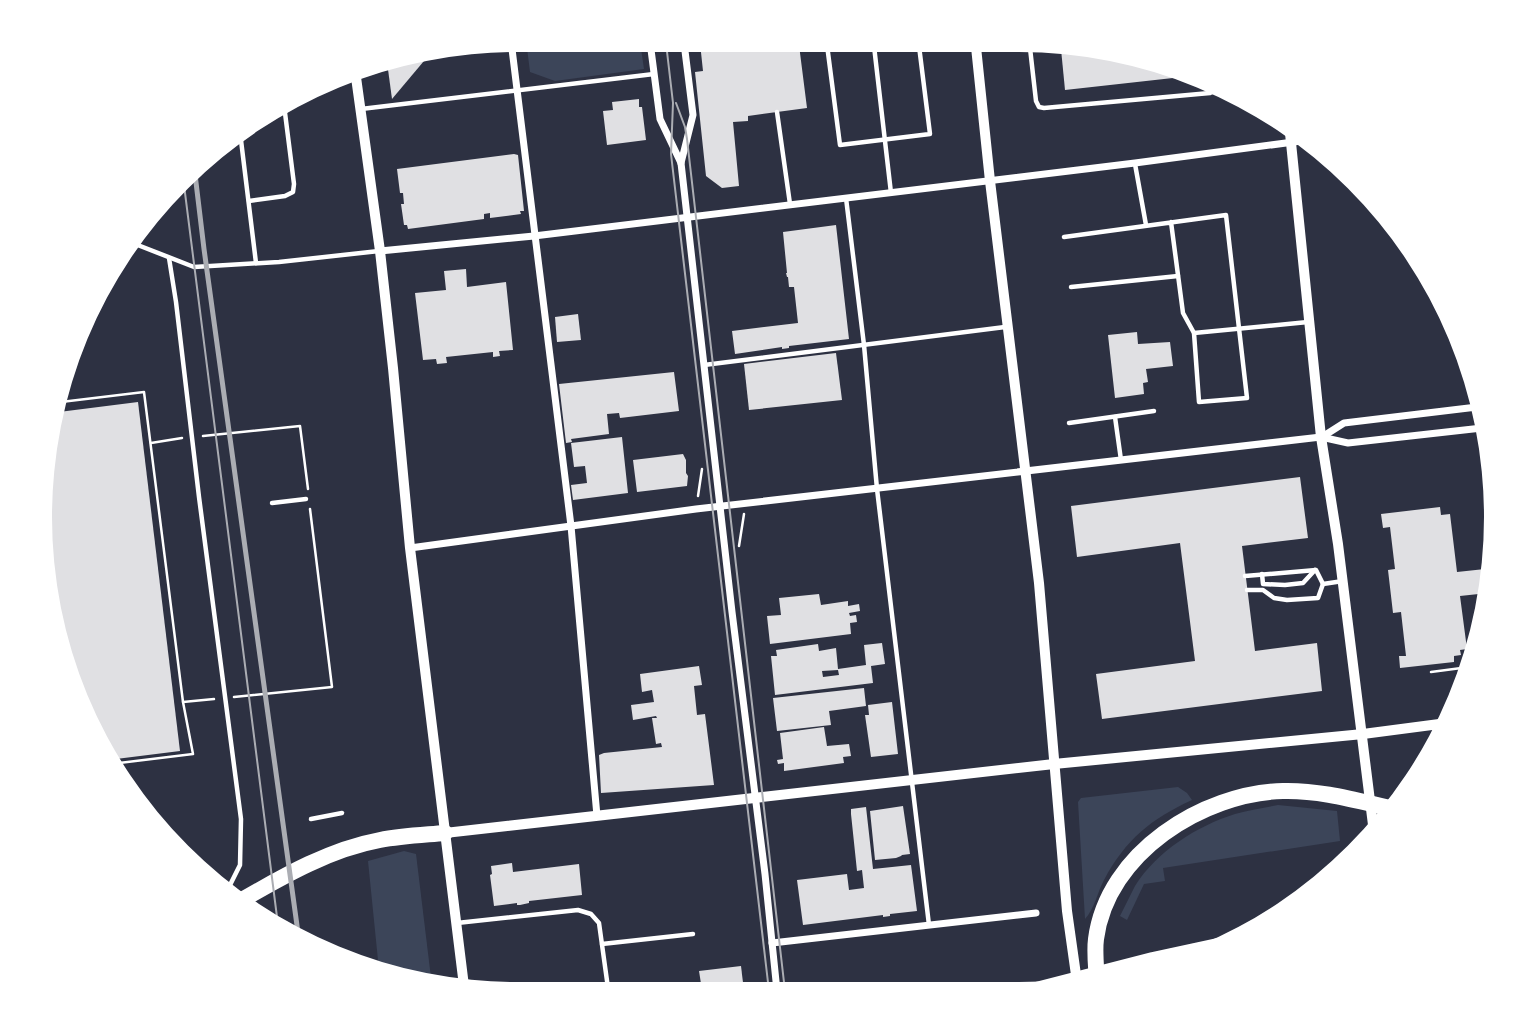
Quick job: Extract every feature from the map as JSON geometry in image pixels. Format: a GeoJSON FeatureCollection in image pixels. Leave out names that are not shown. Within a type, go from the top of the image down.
{"type":"FeatureCollection","features":[{"type":"Feature","properties":{"kind":"highway"},"geometry":{"type":"LineString","coordinates":[[1097,976],[1096,939],[1110,896],[1133,861],[1167,831],[1188,817],[1230,800],[1282,791],[1313,792],[1383,806]]}},
{"type":"Feature","properties":{"kind":"highway"},"geometry":{"type":"LineString","coordinates":[[249,897],[322,859],[354,847],[380,840],[444,833]]}},
{"type":"Feature","properties":{"kind":"highway"},"geometry":{"type":"LineString","coordinates":[[1084,978],[1175,955]]}},
{"type":"Feature","properties":{"kind":"street"},"geometry":{"type":"LineString","coordinates":[[512,52],[571,526],[597,816]]}},
{"type":"Feature","properties":{"kind":"street"},"geometry":{"type":"LineString","coordinates":[[651,52],[660,119],[681,163],[776,982]]}},
{"type":"Feature","properties":{"kind":"street"},"geometry":{"type":"LineString","coordinates":[[681,163],[693,115],[685,52]]}},
{"type":"Feature","properties":{"kind":"street"},"geometry":{"type":"LineString","coordinates":[[977,52],[1042,621],[1066,911],[1076,979]]}},
{"type":"Feature","properties":{"kind":"street"},"geometry":{"type":"LineString","coordinates":[[356,82],[380,251],[410,548],[463,980]]}},
{"type":"Feature","properties":{"kind":"street"},"geometry":{"type":"LineString","coordinates":[[380,251],[534,236],[990,181],[1135,163],[1288,139]]}},
{"type":"Feature","properties":{"kind":"street"},"geometry":{"type":"LineString","coordinates":[[1294,144],[1321,437],[1343,581],[1372,819]]}},
{"type":"Feature","properties":{"kind":"street"},"geometry":{"type":"LineString","coordinates":[[1321,437],[1344,423],[1471,408]]}},
{"type":"Feature","properties":{"kind":"street"},"geometry":{"type":"LineString","coordinates":[[410,548],[696,509],[1321,437],[1348,443],[1475,429]]}},
{"type":"Feature","properties":{"kind":"street"},"geometry":{"type":"LineString","coordinates":[[444,833],[1054,764],[1435,725]]}},
{"type":"Feature","properties":{"kind":"street"},"geometry":{"type":"LineString","coordinates":[[772,943],[1036,913]]}},
{"type":"Feature","properties":{"kind":"lane"},"geometry":{"type":"LineString","coordinates":[[828,52],[840,145],[930,134],[920,52]]}},
{"type":"Feature","properties":{"kind":"lane"},"geometry":{"type":"LineString","coordinates":[[875,52],[891,192]]}},
{"type":"Feature","properties":{"kind":"lane"},"geometry":{"type":"LineString","coordinates":[[1030,52],[1036,102],[1044,108],[1208,93]]}},
{"type":"Feature","properties":{"kind":"lane"},"geometry":{"type":"LineString","coordinates":[[360,109],[654,74]]}},
{"type":"Feature","properties":{"kind":"lane"},"geometry":{"type":"LineString","coordinates":[[777,112],[790,204]]}},
{"type":"Feature","properties":{"kind":"lane"},"geometry":{"type":"LineString","coordinates":[[249,201],[285,196],[293,191],[285,115]]}},
{"type":"Feature","properties":{"kind":"lane"},"geometry":{"type":"LineString","coordinates":[[242,144],[256,263]]}},
{"type":"Feature","properties":{"kind":"lane"},"geometry":{"type":"LineString","coordinates":[[1135,163],[1146,225]]}},
{"type":"Feature","properties":{"kind":"lane"},"geometry":{"type":"LineString","coordinates":[[845,198],[929,925]]}},
{"type":"Feature","properties":{"kind":"lane"},"geometry":{"type":"LineString","coordinates":[[1064,237],[1146,225],[1226,215],[1247,398],[1199,402],[1194,333],[1183,313],[1171,222]]}},
{"type":"Feature","properties":{"kind":"lane"},"geometry":{"type":"LineString","coordinates":[[140,246],[194,267],[380,251]]}},
{"type":"Feature","properties":{"kind":"lane"},"geometry":{"type":"LineString","coordinates":[[169,258],[195,437],[241,819],[240,865],[231,883]]}},
{"type":"Feature","properties":{"kind":"lane"},"geometry":{"type":"LineString","coordinates":[[1071,287],[1178,276]]}},
{"type":"Feature","properties":{"kind":"lane"},"geometry":{"type":"LineString","coordinates":[[1194,333],[1309,322]]}},
{"type":"Feature","properties":{"kind":"lane"},"geometry":{"type":"LineString","coordinates":[[704,365],[1007,327]]}},
{"type":"Feature","properties":{"kind":"lane"},"geometry":{"type":"LineString","coordinates":[[1069,423],[1154,411]]}},
{"type":"Feature","properties":{"kind":"lane"},"geometry":{"type":"LineString","coordinates":[[1115,417],[1121,460]]}},
{"type":"Feature","properties":{"kind":"lane"},"geometry":{"type":"LineString","coordinates":[[272,503],[306,499]]}},
{"type":"Feature","properties":{"kind":"lane"},"geometry":{"type":"LineString","coordinates":[[1315,570],[1324,584]]}},
{"type":"Feature","properties":{"kind":"lane"},"geometry":{"type":"LineString","coordinates":[[1245,576],[1315,570]]}},
{"type":"Feature","properties":{"kind":"lane"},"geometry":{"type":"LineString","coordinates":[[1247,590],[1303,583],[1315,570]]}},
{"type":"Feature","properties":{"kind":"lane"},"geometry":{"type":"LineString","coordinates":[[1262,574],[1263,587],[1274,598],[1318,598],[1324,584]]}},
{"type":"Feature","properties":{"kind":"lane"},"geometry":{"type":"LineString","coordinates":[[1324,584],[1343,581]]}},
{"type":"Feature","properties":{"kind":"lane"},"geometry":{"type":"LineString","coordinates":[[311,819],[342,813]]}},
{"type":"Feature","properties":{"kind":"lane"},"geometry":{"type":"LineString","coordinates":[[456,924],[578,910],[591,914],[599,923],[607,982]]}},
{"type":"Feature","properties":{"kind":"lane"},"geometry":{"type":"LineString","coordinates":[[602,944],[693,933]]}},
{"type":"Feature","properties":{"kind":"path"},"geometry":{"type":"LineString","coordinates":[[67,401],[144,392],[192,754],[123,763]]}},
{"type":"Feature","properties":{"kind":"path"},"geometry":{"type":"LineString","coordinates":[[151,443],[300,426],[308,493]]}},
{"type":"Feature","properties":{"kind":"path"},"geometry":{"type":"LineString","coordinates":[[696,509],[702,469]]}},
{"type":"Feature","properties":{"kind":"path"},"geometry":{"type":"LineString","coordinates":[[739,546],[746,504]]}},
{"type":"Feature","properties":{"kind":"path"},"geometry":{"type":"LineString","coordinates":[[183,702],[332,687],[310,506]]}},
{"type":"Feature","properties":{"kind":"path"},"geometry":{"type":"LineString","coordinates":[[1431,672],[1458,668]]}},
{"type":"Feature","properties":{"kind":"shaded area"},"geometry":{"type":"Polygon","coordinates":[[[528,52],[641,52],[644,69],[555,81],[530,72],[528,52]]]}},
{"type":"Feature","properties":{"kind":"shaded area"},"geometry":{"type":"Polygon","coordinates":[[[1178,787],[1192,800],[1152,823],[1121,853],[1085,919],[1078,802],[1081,798],[1178,787]]]}},
{"type":"Feature","properties":{"kind":"shaded area"},"geometry":{"type":"Polygon","coordinates":[[[1278,805],[1337,811],[1340,841],[1163,868],[1165,881],[1144,884],[1127,920],[1120,916],[1144,873],[1179,841],[1221,819],[1278,805]]]}},
{"type":"Feature","properties":{"kind":"shaded area"},"geometry":{"type":"Polygon","coordinates":[[[404,851],[416,854],[431,975],[378,961],[368,861],[404,851]]]}},
{"type":"Feature","properties":{"kind":"building"},"geometry":{"type":"Polygon","coordinates":[[[701,52],[800,52],[807,108],[748,116],[748,121],[733,122],[739,186],[722,188],[706,176],[695,72],[703,71],[701,52]]]}},
{"type":"Feature","properties":{"kind":"building"},"geometry":{"type":"Polygon","coordinates":[[[1062,54],[1109,61],[1171,78],[1065,90],[1062,54]]]}},
{"type":"Feature","properties":{"kind":"building"},"geometry":{"type":"Polygon","coordinates":[[[423,62],[392,99],[388,71],[423,62]]]}},
{"type":"Feature","properties":{"kind":"building"},"geometry":{"type":"Polygon","coordinates":[[[639,99],[646,140],[607,145],[603,111],[613,110],[612,102],[639,99]]]}},
{"type":"Feature","properties":{"kind":"building"},"geometry":{"type":"Polygon","coordinates":[[[518,155],[524,211],[520,211],[521,214],[490,218],[490,213],[484,214],[484,219],[408,229],[407,225],[404,225],[401,204],[404,204],[403,193],[400,193],[397,169],[518,155]]]}},
{"type":"Feature","properties":{"kind":"building"},"geometry":{"type":"Polygon","coordinates":[[[836,225],[849,339],[735,354],[732,331],[798,323],[794,287],[789,287],[786,273],[783,232],[836,225]]]}},
{"type":"Feature","properties":{"kind":"building"},"geometry":{"type":"Polygon","coordinates":[[[466,269],[467,287],[506,282],[513,350],[499,351],[500,356],[493,357],[493,352],[446,357],[447,363],[437,364],[436,359],[423,360],[415,293],[446,290],[444,271],[466,269]]]}},
{"type":"Feature","properties":{"kind":"building"},"geometry":{"type":"Polygon","coordinates":[[[578,314],[581,340],[557,342],[555,317],[578,314]]]}},
{"type":"Feature","properties":{"kind":"building"},"geometry":{"type":"Polygon","coordinates":[[[1137,332],[1138,344],[1170,342],[1173,366],[1146,369],[1148,382],[1143,383],[1144,394],[1115,398],[1108,335],[1137,332]]]}},
{"type":"Feature","properties":{"kind":"building"},"geometry":{"type":"Polygon","coordinates":[[[836,353],[842,400],[749,410],[744,364],[836,353]]]}},
{"type":"Feature","properties":{"kind":"building"},"geometry":{"type":"Polygon","coordinates":[[[674,372],[679,411],[620,418],[619,413],[607,414],[609,434],[571,439],[572,442],[566,443],[559,384],[674,372]]]}},
{"type":"Feature","properties":{"kind":"building"},"geometry":{"type":"Polygon","coordinates":[[[138,402],[180,751],[120,758],[100,723],[77,667],[61,608],[53,548],[53,487],[65,411],[138,402]]]}},
{"type":"Feature","properties":{"kind":"building"},"geometry":{"type":"Polygon","coordinates":[[[622,437],[628,493],[573,500],[571,485],[587,483],[585,466],[574,467],[571,443],[622,437]]]}},
{"type":"Feature","properties":{"kind":"building"},"geometry":{"type":"Polygon","coordinates":[[[683,454],[688,476],[687,486],[637,492],[633,460],[683,454]]]}},
{"type":"Feature","properties":{"kind":"building"},"geometry":{"type":"Polygon","coordinates":[[[1300,477],[1308,538],[1242,546],[1255,651],[1317,643],[1322,691],[1102,719],[1096,674],[1195,661],[1180,543],[1077,557],[1071,506],[1300,477]]]}},
{"type":"Feature","properties":{"kind":"building"},"geometry":{"type":"Polygon","coordinates":[[[1440,507],[1441,515],[1450,514],[1457,572],[1481,569],[1477,594],[1460,596],[1466,644],[1464,649],[1460,650],[1461,655],[1454,656],[1454,662],[1400,668],[1399,656],[1406,656],[1401,612],[1393,613],[1388,570],[1395,569],[1390,527],[1383,528],[1381,514],[1440,507]]]}},
{"type":"Feature","properties":{"kind":"building"},"geometry":{"type":"Polygon","coordinates":[[[819,594],[821,605],[848,601],[848,606],[859,604],[860,611],[849,613],[850,616],[856,615],[857,622],[850,623],[851,634],[770,644],[767,616],[781,615],[779,598],[819,594]]]}},
{"type":"Feature","properties":{"kind":"building"},"geometry":{"type":"Polygon","coordinates":[[[882,643],[885,664],[871,666],[873,683],[775,695],[771,656],[777,656],[776,650],[818,644],[819,651],[836,648],[838,669],[866,665],[864,645],[882,643]],[[838,670],[822,671],[823,677],[839,675],[838,670]]]}},
{"type":"Feature","properties":{"kind":"building"},"geometry":{"type":"Polygon","coordinates":[[[699,666],[702,685],[694,686],[697,715],[705,714],[714,785],[601,793],[599,755],[662,747],[661,743],[656,744],[652,718],[657,718],[656,716],[633,720],[631,705],[654,702],[652,690],[642,692],[640,674],[699,666]]]}},
{"type":"Feature","properties":{"kind":"building"},"geometry":{"type":"Polygon","coordinates":[[[864,688],[866,706],[829,711],[831,725],[777,731],[773,698],[864,688]]]}},
{"type":"Feature","properties":{"kind":"building"},"geometry":{"type":"Polygon","coordinates":[[[892,702],[898,754],[871,757],[865,715],[869,715],[868,705],[892,702]]]}},
{"type":"Feature","properties":{"kind":"building"},"geometry":{"type":"Polygon","coordinates":[[[824,727],[827,746],[849,744],[851,756],[843,757],[844,763],[784,771],[784,763],[778,764],[777,760],[783,759],[780,733],[824,727]]]}},
{"type":"Feature","properties":{"kind":"building"},"geometry":{"type":"Polygon","coordinates":[[[903,806],[910,854],[875,860],[870,811],[903,806]]]}},
{"type":"Feature","properties":{"kind":"building"},"geometry":{"type":"Polygon","coordinates":[[[866,807],[873,869],[911,865],[917,911],[803,925],[797,880],[847,874],[849,890],[864,888],[862,870],[857,871],[851,809],[866,807]]]}},
{"type":"Feature","properties":{"kind":"building"},"geometry":{"type":"Polygon","coordinates":[[[512,863],[513,872],[579,864],[582,895],[529,901],[520,905],[517,903],[494,906],[491,866],[512,863]]]}},
{"type":"Feature","properties":{"kind":"building"},"geometry":{"type":"Polygon","coordinates":[[[741,966],[743,982],[701,982],[699,971],[741,966]]]}},
{"type":"Feature","properties":{"kind":"tram line"},"geometry":{"type":"LineString","coordinates":[[667,52],[673,103],[671,154],[768,982]]}},
{"type":"Feature","properties":{"kind":"tram line"},"geometry":{"type":"LineString","coordinates":[[676,103],[687,139],[784,982]]}},
{"type":"Feature","properties":{"kind":"tram line"},"geometry":{"type":"LineString","coordinates":[[185,193],[277,915]]}},
{"type":"Feature","properties":{"kind":"railway"},"geometry":{"type":"LineString","coordinates":[[196,182],[297,927]]}}]}
